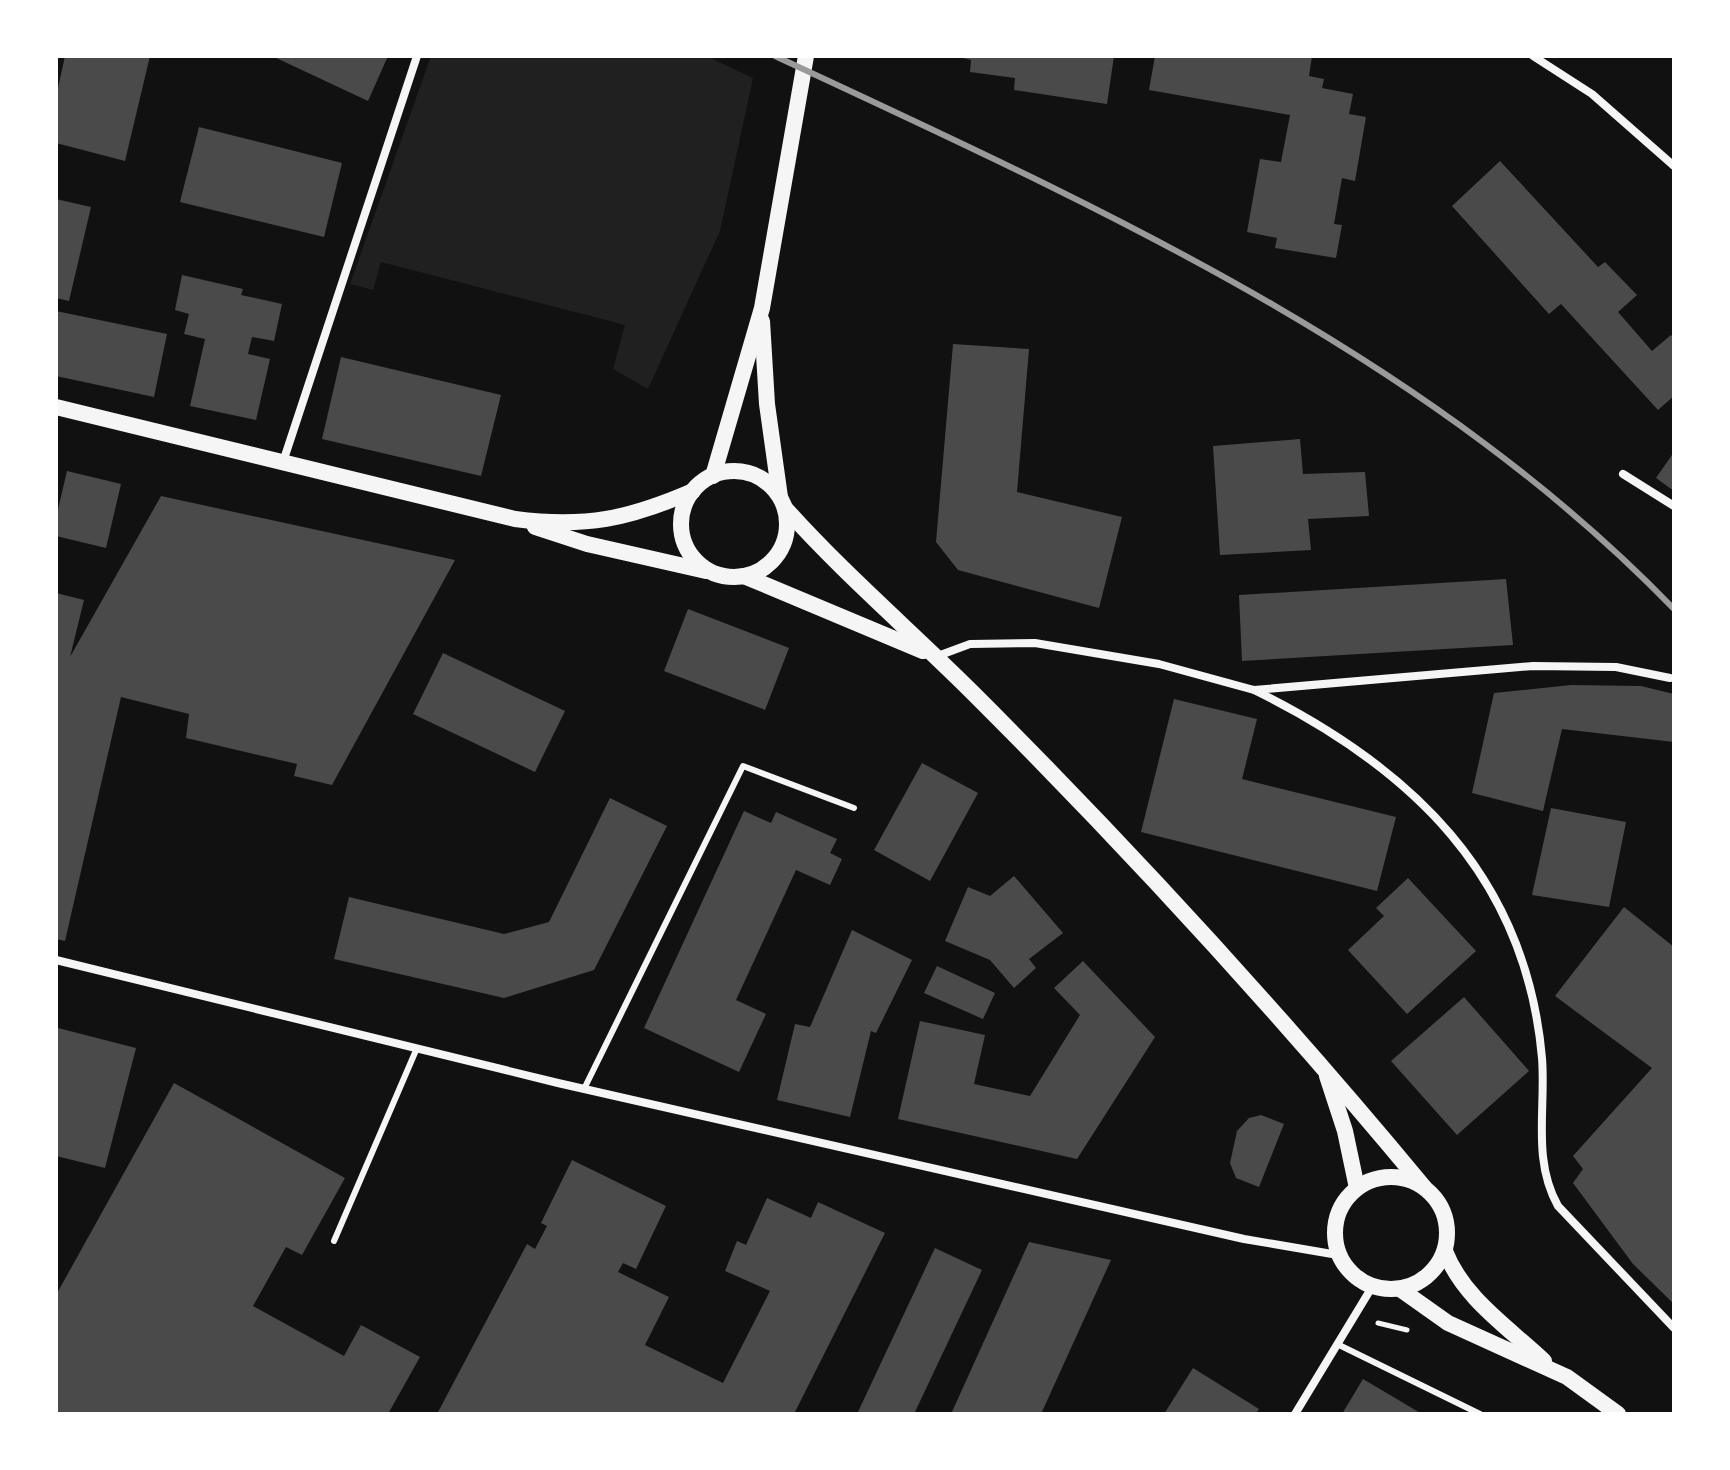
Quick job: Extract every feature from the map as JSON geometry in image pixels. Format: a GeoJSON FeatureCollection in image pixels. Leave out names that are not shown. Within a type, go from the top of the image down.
{"type":"FeatureCollection","features":[{"type":"Feature","properties":{"kind":"main road"},"geometry":{"type":"LineString","coordinates":[[713,476],[762,308],[806,56]]}},
{"type":"Feature","properties":{"kind":"main road"},"geometry":{"type":"LineString","coordinates":[[56,407],[515,519],[587,544],[727,577],[744,576],[761,570],[775,558],[786,534],[767,404],[762,308]]}},
{"type":"Feature","properties":{"kind":"main road"},"geometry":{"type":"LineString","coordinates":[[515,519],[583,523],[612,520],[693,491],[713,476],[728,471],[758,477],[1032,754],[1324,1066],[1445,1215],[1445,1251],[1453,1271],[1469,1292],[1551,1368],[1618,1414]]}},
{"type":"Feature","properties":{"kind":"main road"},"geometry":{"type":"LineString","coordinates":[[693,491],[681,520],[682,536],[698,563],[710,572]]}},
{"type":"Feature","properties":{"kind":"main road"},"geometry":{"type":"LineString","coordinates":[[744,576],[935,657]]}},
{"type":"Feature","properties":{"kind":"main road"},"geometry":{"type":"LineString","coordinates":[[1324,1066],[1345,1131],[1357,1188]]}},
{"type":"Feature","properties":{"kind":"main road"},"geometry":{"type":"LineString","coordinates":[[1424,1187],[1408,1179],[1391,1177],[1373,1179],[1357,1188],[1345,1201],[1337,1217],[1334,1236],[1338,1255],[1346,1268],[1372,1287],[1400,1289],[1427,1277],[1445,1251]]}},
{"type":"Feature","properties":{"kind":"main road"},"geometry":{"type":"LineString","coordinates":[[1400,1289],[1448,1323],[1551,1368]]}},
{"type":"Feature","properties":{"kind":"street"},"geometry":{"type":"LineString","coordinates":[[283,463],[417,56]]}},
{"type":"Feature","properties":{"kind":"street"},"geometry":{"type":"LineString","coordinates":[[1533,56],[1602,102],[1674,166]]}},
{"type":"Feature","properties":{"kind":"street"},"geometry":{"type":"LineString","coordinates":[[1623,474],[1674,506]]}},
{"type":"Feature","properties":{"kind":"street"},"geometry":{"type":"LineString","coordinates":[[935,657],[970,644],[1045,644],[1159,664],[1254,690],[1317,722],[1384,771],[1451,835],[1490,885],[1509,922],[1530,984],[1537,1021],[1542,1074],[1542,1167],[1548,1188],[1558,1206],[1674,1328]]}},
{"type":"Feature","properties":{"kind":"street"},"geometry":{"type":"LineString","coordinates":[[1254,690],[1533,666],[1616,667],[1670,678]]}},
{"type":"Feature","properties":{"kind":"street"},"geometry":{"type":"LineString","coordinates":[[56,960],[584,1089],[1244,1239],[1338,1255]]}},
{"type":"Feature","properties":{"kind":"street"},"geometry":{"type":"LineString","coordinates":[[1295,1414],[1372,1287]]}},
{"type":"Feature","properties":{"kind":"lane"},"geometry":{"type":"LineString","coordinates":[[584,1089],[743,766],[854,808]]}},
{"type":"Feature","properties":{"kind":"lane"},"geometry":{"type":"LineString","coordinates":[[334,1241],[417,1048]]}},
{"type":"Feature","properties":{"kind":"lane"},"geometry":{"type":"LineString","coordinates":[[1337,1344],[1480,1414]]}},
{"type":"Feature","properties":{"kind":"shaded area"},"geometry":{"type":"Polygon","coordinates":[[[431,56],[706,56],[753,78],[720,231],[648,389],[613,369],[625,325],[381,262],[373,290],[350,284],[431,56]]]}},
{"type":"Feature","properties":{"kind":"building"},"geometry":{"type":"Polygon","coordinates":[[[65,56],[150,56],[125,161],[56,143],[56,97],[65,56]]]}},
{"type":"Feature","properties":{"kind":"building"},"geometry":{"type":"Polygon","coordinates":[[[272,56],[388,56],[368,101],[272,56]]]}},
{"type":"Feature","properties":{"kind":"building"},"geometry":{"type":"Polygon","coordinates":[[[955,56],[1114,56],[1107,104],[1014,90],[1015,78],[970,72],[971,60],[955,56]]]}},
{"type":"Feature","properties":{"kind":"building"},"geometry":{"type":"Polygon","coordinates":[[[1155,56],[1312,56],[1309,76],[1324,79],[1322,88],[1353,94],[1349,114],[1366,117],[1355,181],[1342,178],[1334,224],[1342,225],[1336,258],[1275,248],[1277,238],[1247,232],[1260,159],[1281,162],[1290,115],[1149,90],[1155,56]]]}},
{"type":"Feature","properties":{"kind":"building"},"geometry":{"type":"Polygon","coordinates":[[[199,127],[342,163],[324,237],[180,202],[199,127]]]}},
{"type":"Feature","properties":{"kind":"building"},"geometry":{"type":"Polygon","coordinates":[[[1500,161],[1598,267],[1605,262],[1637,295],[1618,312],[1652,351],[1671,335],[1674,338],[1674,396],[1658,410],[1561,304],[1549,314],[1452,206],[1500,161]]]}},
{"type":"Feature","properties":{"kind":"building"},"geometry":{"type":"Polygon","coordinates":[[[56,199],[91,207],[69,301],[56,298],[56,199]]]}},
{"type":"Feature","properties":{"kind":"building"},"geometry":{"type":"Polygon","coordinates":[[[182,275],[243,289],[241,295],[282,304],[274,341],[252,337],[248,354],[270,359],[256,420],[190,406],[205,339],[184,334],[189,314],[175,310],[182,275]]]}},
{"type":"Feature","properties":{"kind":"building"},"geometry":{"type":"Polygon","coordinates":[[[56,311],[167,334],[154,397],[56,376],[56,311]]]}},
{"type":"Feature","properties":{"kind":"building"},"geometry":{"type":"Polygon","coordinates":[[[953,344],[1029,349],[1017,492],[1122,517],[1099,608],[958,570],[936,542],[953,344]]]}},
{"type":"Feature","properties":{"kind":"building"},"geometry":{"type":"Polygon","coordinates":[[[341,357],[501,395],[481,476],[322,439],[341,357]]]}},
{"type":"Feature","properties":{"kind":"building"},"geometry":{"type":"Polygon","coordinates":[[[1300,439],[1303,474],[1365,472],[1369,516],[1308,519],[1311,550],[1220,555],[1213,446],[1300,439]]]}},
{"type":"Feature","properties":{"kind":"building"},"geometry":{"type":"Polygon","coordinates":[[[1674,452],[1674,491],[1656,478],[1674,452]]]}},
{"type":"Feature","properties":{"kind":"building"},"geometry":{"type":"Polygon","coordinates":[[[67,471],[121,484],[106,548],[56,536],[56,518],[67,471]]]}},
{"type":"Feature","properties":{"kind":"building"},"geometry":{"type":"Polygon","coordinates":[[[161,496],[455,560],[332,785],[294,776],[297,764],[186,738],[189,714],[121,697],[65,941],[56,939],[56,593],[84,600],[70,657],[161,496]]]}},
{"type":"Feature","properties":{"kind":"building"},"geometry":{"type":"Polygon","coordinates":[[[1506,579],[1513,645],[1242,661],[1239,595],[1506,579]]]}},
{"type":"Feature","properties":{"kind":"building"},"geometry":{"type":"Polygon","coordinates":[[[688,609],[789,648],[765,710],[664,671],[688,609]]]}},
{"type":"Feature","properties":{"kind":"building"},"geometry":{"type":"Polygon","coordinates":[[[443,653],[565,711],[535,772],[413,714],[443,653]]]}},
{"type":"Feature","properties":{"kind":"building"},"geometry":{"type":"Polygon","coordinates":[[[1571,685],[1641,686],[1674,694],[1674,742],[1562,729],[1543,811],[1472,793],[1494,693],[1571,685]]]}},
{"type":"Feature","properties":{"kind":"building"},"geometry":{"type":"Polygon","coordinates":[[[1174,699],[1257,719],[1242,779],[1396,817],[1377,891],[1141,832],[1174,699]]]}},
{"type":"Feature","properties":{"kind":"building"},"geometry":{"type":"Polygon","coordinates":[[[922,763],[978,793],[930,881],[874,850],[922,763]]]}},
{"type":"Feature","properties":{"kind":"building"},"geometry":{"type":"Polygon","coordinates":[[[610,798],[667,826],[594,970],[504,998],[334,959],[349,897],[504,934],[549,922],[610,798]]]}},
{"type":"Feature","properties":{"kind":"building"},"geometry":{"type":"Polygon","coordinates":[[[1551,808],[1626,822],[1609,907],[1532,895],[1551,808]]]}},
{"type":"Feature","properties":{"kind":"building"},"geometry":{"type":"Polygon","coordinates":[[[744,811],[771,823],[776,812],[837,839],[830,853],[842,859],[830,885],[796,870],[736,1000],[766,1014],[739,1072],[644,1028],[744,811]]]}},
{"type":"Feature","properties":{"kind":"building"},"geometry":{"type":"Polygon","coordinates":[[[1014,876],[1063,933],[1029,959],[1036,968],[1014,988],[990,960],[945,941],[968,887],[990,896],[1014,876]]]}},
{"type":"Feature","properties":{"kind":"building"},"geometry":{"type":"Polygon","coordinates":[[[1408,878],[1476,951],[1407,1014],[1348,950],[1384,916],[1376,908],[1408,878]]]}},
{"type":"Feature","properties":{"kind":"building"},"geometry":{"type":"Polygon","coordinates":[[[1624,907],[1674,947],[1674,1304],[1633,1264],[1573,1183],[1583,1169],[1573,1156],[1652,1068],[1555,996],[1624,907]]]}},
{"type":"Feature","properties":{"kind":"building"},"geometry":{"type":"Polygon","coordinates":[[[852,930],[912,960],[876,1033],[871,1031],[850,1117],[777,1100],[795,1024],[810,1027],[852,930]]]}},
{"type":"Feature","properties":{"kind":"building"},"geometry":{"type":"Polygon","coordinates":[[[1083,961],[1155,1037],[1077,1159],[898,1119],[920,1021],[985,1035],[974,1084],[1030,1096],[1080,1015],[1054,988],[1083,961]]]}},
{"type":"Feature","properties":{"kind":"building"},"geometry":{"type":"Polygon","coordinates":[[[937,966],[995,993],[983,1019],[924,993],[937,966]]]}},
{"type":"Feature","properties":{"kind":"building"},"geometry":{"type":"Polygon","coordinates":[[[1464,997],[1529,1071],[1457,1135],[1391,1061],[1464,997]]]}},
{"type":"Feature","properties":{"kind":"building"},"geometry":{"type":"Polygon","coordinates":[[[58,1028],[136,1048],[105,1168],[56,1156],[58,1028]]]}},
{"type":"Feature","properties":{"kind":"building"},"geometry":{"type":"Polygon","coordinates":[[[174,1083],[345,1178],[302,1255],[286,1247],[253,1306],[344,1356],[361,1325],[420,1357],[388,1414],[56,1414],[56,1295],[174,1083]]]}},
{"type":"Feature","properties":{"kind":"building"},"geometry":{"type":"Polygon","coordinates":[[[1261,1115],[1284,1124],[1259,1187],[1236,1178],[1230,1163],[1237,1131],[1249,1118],[1261,1115]]]}},
{"type":"Feature","properties":{"kind":"building"},"geometry":{"type":"Polygon","coordinates":[[[572,1160],[666,1206],[636,1269],[623,1263],[618,1272],[669,1297],[645,1345],[723,1383],[770,1291],[725,1271],[737,1241],[746,1245],[767,1198],[811,1218],[818,1202],[885,1233],[794,1414],[437,1414],[527,1244],[535,1249],[547,1226],[541,1223],[572,1160]]]}},
{"type":"Feature","properties":{"kind":"building"},"geometry":{"type":"Polygon","coordinates":[[[1029,1242],[1111,1260],[1041,1414],[951,1414],[1029,1242]]]}},
{"type":"Feature","properties":{"kind":"building"},"geometry":{"type":"Polygon","coordinates":[[[935,1248],[982,1270],[914,1414],[857,1414],[935,1248]]]}},
{"type":"Feature","properties":{"kind":"building"},"geometry":{"type":"Polygon","coordinates":[[[1193,1368],[1259,1409],[1256,1414],[1164,1414],[1193,1368]]]}},
{"type":"Feature","properties":{"kind":"building"},"geometry":{"type":"Polygon","coordinates":[[[1363,1379],[1422,1414],[1342,1414],[1363,1379]]]}},
{"type":"Feature","properties":{"kind":"railway"},"geometry":{"type":"LineString","coordinates":[[775,56],[1134,229],[1251,292],[1364,360],[1473,435],[1577,518],[1674,609]]}}]}
